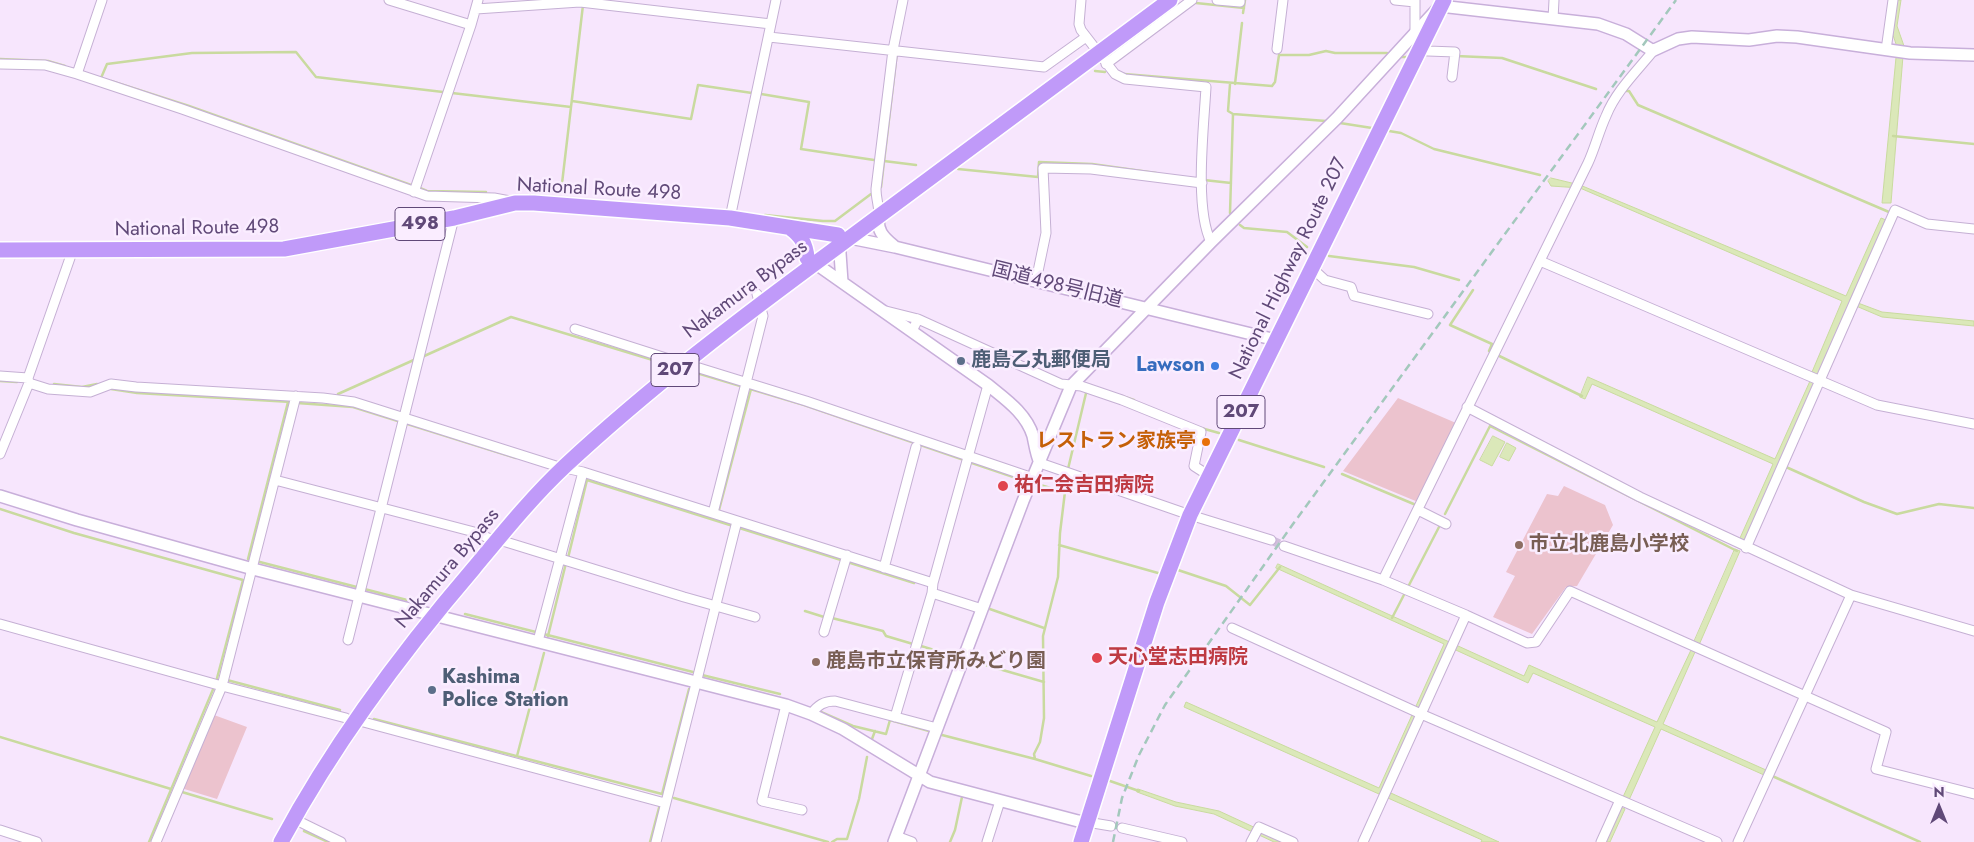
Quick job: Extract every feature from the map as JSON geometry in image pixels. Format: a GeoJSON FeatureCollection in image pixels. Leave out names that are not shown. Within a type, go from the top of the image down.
{"type":"FeatureCollection","features":[{"type":"Feature","properties":{"kind":"highway","name":"Nakamura Bypass"},"geometry":{"type":"LineString","coordinates":[[270,842],[284,817],[351,719],[397,647],[430,613],[493,539],[560,467],[677,361],[811,260],[842,239],[879,209],[1162,1]]}},
{"type":"Feature","properties":{"kind":"highway","name":"National Highway Route 207"},"geometry":{"type":"LineString","coordinates":[[1081,842],[1157,602],[1190,515],[1208,475],[1442,3]]}},
{"type":"Feature","properties":{"kind":"highway","name":"National Route 498"},"geometry":{"type":"LineString","coordinates":[[0,250],[284,249],[454,218],[515,203],[730,218],[842,239]]}},
{"type":"Feature","properties":{"kind":"highway"},"geometry":{"type":"LineString","coordinates":[[790,228],[801,237],[811,260]]}},
{"type":"Feature","properties":{"kind":"highway","name":"Nakamura Bypass"},"geometry":{"type":"LineString","coordinates":[[281,842],[351,719]]}},
{"type":"Feature","properties":{"kind":"street"},"geometry":{"type":"LineString","coordinates":[[78,71],[102,0]]}},
{"type":"Feature","properties":{"kind":"street"},"geometry":{"type":"LineString","coordinates":[[389,0],[471,25]]}},
{"type":"Feature","properties":{"kind":"street"},"geometry":{"type":"LineString","coordinates":[[730,218],[776,0]]}},
{"type":"Feature","properties":{"kind":"street"},"geometry":{"type":"LineString","coordinates":[[895,247],[878,229],[879,209],[876,189],[903,0]]}},
{"type":"Feature","properties":{"kind":"street"},"geometry":{"type":"LineString","coordinates":[[1081,0],[1079,24],[1115,74],[1125,79],[1206,87],[1202,179],[1206,226],[1211,242]]}},
{"type":"Feature","properties":{"kind":"street"},"geometry":{"type":"LineString","coordinates":[[768,37],[1044,67],[1096,50],[1192,0]]}},
{"type":"Feature","properties":{"kind":"street"},"geometry":{"type":"LineString","coordinates":[[1217,0],[1240,2],[1240,0]]}},
{"type":"Feature","properties":{"kind":"street"},"geometry":{"type":"LineString","coordinates":[[1277,49],[1283,0]]}},
{"type":"Feature","properties":{"kind":"street"},"geometry":{"type":"LineString","coordinates":[[1396,0],[1415,1],[1415,32]]}},
{"type":"Feature","properties":{"kind":"street"},"geometry":{"type":"LineString","coordinates":[[1554,0],[1554,19]]}},
{"type":"Feature","properties":{"kind":"street"},"geometry":{"type":"LineString","coordinates":[[1893,0],[1895,51]]}},
{"type":"Feature","properties":{"kind":"street"},"geometry":{"type":"LineString","coordinates":[[414,192],[471,25],[476,4],[583,2],[771,24]]}},
{"type":"Feature","properties":{"kind":"street"},"geometry":{"type":"LineString","coordinates":[[912,842],[895,839],[982,609],[1071,386],[1211,242],[1337,118],[1386,67],[1442,3],[1611,27],[1654,50]]}},
{"type":"Feature","properties":{"kind":"street"},"geometry":{"type":"LineString","coordinates":[[1383,580],[1600,137],[1606,115],[1623,88],[1654,50],[1678,39],[1692,37],[1749,40],[1777,36],[1797,36],[1895,51],[1974,55]]}},
{"type":"Feature","properties":{"kind":"street"},"geometry":{"type":"LineString","coordinates":[[1420,48],[1428,51],[1455,52],[1452,77]]}},
{"type":"Feature","properties":{"kind":"street"},"geometry":{"type":"LineString","coordinates":[[0,64],[45,65],[78,71],[427,196],[494,198],[515,203]]}},
{"type":"Feature","properties":{"kind":"street"},"geometry":{"type":"LineString","coordinates":[[1036,281],[1046,232],[1043,168],[1091,169],[1202,179]]}},
{"type":"Feature","properties":{"kind":"street"},"geometry":{"type":"LineString","coordinates":[[1746,548],[1895,210],[1927,224],[1974,229]]}},
{"type":"Feature","properties":{"kind":"street"},"geometry":{"type":"LineString","coordinates":[[348,640],[454,218]]}},
{"type":"Feature","properties":{"kind":"street"},"geometry":{"type":"LineString","coordinates":[[842,239],[842,282]]}},
{"type":"Feature","properties":{"kind":"street","name":"国道498号旧道"},"geometry":{"type":"LineString","coordinates":[[842,239],[895,247],[1276,340]]}},
{"type":"Feature","properties":{"kind":"street"},"geometry":{"type":"LineString","coordinates":[[0,454],[28,380],[70,258],[71,250]]}},
{"type":"Feature","properties":{"kind":"street"},"geometry":{"type":"LineString","coordinates":[[811,260],[988,385],[1021,414],[1032,434],[1036,456],[1040,463],[1190,515],[1271,540]]}},
{"type":"Feature","properties":{"kind":"street"},"geometry":{"type":"LineString","coordinates":[[1540,261],[1877,406],[1974,424]]}},
{"type":"Feature","properties":{"kind":"street"},"geometry":{"type":"LineString","coordinates":[[1312,268],[1325,280],[1351,287],[1354,296],[1428,314]]}},
{"type":"Feature","properties":{"kind":"street"},"geometry":{"type":"LineString","coordinates":[[713,513],[763,316],[759,299]]}},
{"type":"Feature","properties":{"kind":"street"},"geometry":{"type":"LineString","coordinates":[[883,311],[918,319],[1061,384],[1087,388],[1201,432],[1194,466],[1208,475]]}},
{"type":"Feature","properties":{"kind":"street"},"geometry":{"type":"LineString","coordinates":[[912,331],[918,319]]}},
{"type":"Feature","properties":{"kind":"street"},"geometry":{"type":"LineString","coordinates":[[575,329],[677,361],[745,388],[806,401],[967,459],[1033,478]]}},
{"type":"Feature","properties":{"kind":"street"},"geometry":{"type":"LineString","coordinates":[[0,376],[28,380],[48,389],[90,392],[111,384],[296,396],[354,402],[713,513],[736,525],[884,568],[982,609]]}},
{"type":"Feature","properties":{"kind":"street"},"geometry":{"type":"LineString","coordinates":[[895,717],[988,385]]}},
{"type":"Feature","properties":{"kind":"street"},"geometry":{"type":"LineString","coordinates":[[156,842],[222,686],[255,563],[296,396]]}},
{"type":"Feature","properties":{"kind":"street"},"geometry":{"type":"LineString","coordinates":[[1467,408],[1640,497],[1746,548],[1851,595],[1974,631]]}},
{"type":"Feature","properties":{"kind":"street"},"geometry":{"type":"LineString","coordinates":[[1032,434],[1049,438]]}},
{"type":"Feature","properties":{"kind":"street"},"geometry":{"type":"LineString","coordinates":[[884,568],[916,447]]}},
{"type":"Feature","properties":{"kind":"street"},"geometry":{"type":"LineString","coordinates":[[540,636],[583,472]]}},
{"type":"Feature","properties":{"kind":"street"},"geometry":{"type":"LineString","coordinates":[[275,480],[478,533],[684,598],[755,617]]}},
{"type":"Feature","properties":{"kind":"street"},"geometry":{"type":"LineString","coordinates":[[0,496],[77,520],[255,563],[361,591],[430,613],[540,636],[696,681],[786,704],[859,738],[930,782],[1078,821],[1110,826]]}},
{"type":"Feature","properties":{"kind":"street"},"geometry":{"type":"LineString","coordinates":[[1419,507],[1446,524]]}},
{"type":"Feature","properties":{"kind":"street"},"geometry":{"type":"LineString","coordinates":[[656,842],[661,802],[696,681],[736,525]]}},
{"type":"Feature","properties":{"kind":"street"},"geometry":{"type":"LineString","coordinates":[[1284,546],[1407,589],[1527,643],[1536,642],[1570,591],[1886,732],[1876,769],[1974,794]]}},
{"type":"Feature","properties":{"kind":"street"},"geometry":{"type":"LineString","coordinates":[[824,632],[846,556]]}},
{"type":"Feature","properties":{"kind":"street"},"geometry":{"type":"LineString","coordinates":[[1738,842],[1851,595]]}},
{"type":"Feature","properties":{"kind":"street"},"geometry":{"type":"LineString","coordinates":[[1363,842],[1466,615]]}},
{"type":"Feature","properties":{"kind":"street"},"geometry":{"type":"LineString","coordinates":[[0,624],[210,683],[661,802]]}},
{"type":"Feature","properties":{"kind":"street"},"geometry":{"type":"LineString","coordinates":[[1232,628],[1421,714],[1717,842]]}},
{"type":"Feature","properties":{"kind":"street"},"geometry":{"type":"LineString","coordinates":[[811,714],[818,705],[836,700],[937,728]]}},
{"type":"Feature","properties":{"kind":"street"},"geometry":{"type":"LineString","coordinates":[[786,704],[762,801],[802,810]]}},
{"type":"Feature","properties":{"kind":"street"},"geometry":{"type":"LineString","coordinates":[[987,842],[1000,800]]}},
{"type":"Feature","properties":{"kind":"street"},"geometry":{"type":"LineString","coordinates":[[1601,842],[1620,800]]}},
{"type":"Feature","properties":{"kind":"street"},"geometry":{"type":"LineString","coordinates":[[294,819],[341,842]]}},
{"type":"Feature","properties":{"kind":"street"},"geometry":{"type":"LineString","coordinates":[[1253,839],[1259,827],[1293,842]]}},
{"type":"Feature","properties":{"kind":"street"},"geometry":{"type":"LineString","coordinates":[[1122,828],[1182,842]]}},
{"type":"Feature","properties":{"kind":"street"},"geometry":{"type":"LineString","coordinates":[[0,830],[37,842]]}},
{"type":"Feature","properties":{"kind":"shaded area"},"geometry":{"type":"Polygon","coordinates":[[[1896,0],[1901,0],[1897,26],[1904,46],[1891,203],[1882,203],[1897,47],[1892,32],[1896,0]]]}},
{"type":"Feature","properties":{"kind":"shaded area"},"geometry":{"type":"Polygon","coordinates":[[[1551,178],[1580,185],[1846,296],[1881,218],[1886,220],[1850,300],[1882,312],[1974,321],[1974,326],[1882,317],[1849,303],[1818,375],[1812,372],[1842,301],[1580,188],[1551,186],[1548,181],[1551,178]]]}},
{"type":"Feature","properties":{"kind":"shaded area"},"geometry":{"type":"Polygon","coordinates":[[[1588,377],[1775,459],[1810,381],[1814,383],[1745,541],[1740,538],[1773,464],[1592,384],[1585,399],[1580,397],[1588,377]]]}},
{"type":"Feature","properties":{"kind":"shaded area"},"geometry":{"type":"Polygon","coordinates":[[[1398,398],[1456,423],[1418,502],[1343,471],[1398,398]]]}},
{"type":"Feature","properties":{"kind":"shaded area"},"geometry":{"type":"Polygon","coordinates":[[[1493,436],[1505,442],[1492,466],[1480,460],[1493,436]]]}},
{"type":"Feature","properties":{"kind":"shaded area"},"geometry":{"type":"Polygon","coordinates":[[[1507,443],[1516,448],[1509,461],[1500,457],[1507,443]]]}},
{"type":"Feature","properties":{"kind":"shaded area"},"geometry":{"type":"Polygon","coordinates":[[[1564,486],[1605,505],[1613,525],[1577,586],[1566,587],[1532,634],[1493,617],[1515,576],[1506,572],[1547,494],[1558,496],[1564,486]]]}},
{"type":"Feature","properties":{"kind":"shaded area"},"geometry":{"type":"Polygon","coordinates":[[[1735,549],[1740,551],[1699,645],[1694,642],[1735,549]]]}},
{"type":"Feature","properties":{"kind":"shaded area"},"geometry":{"type":"Polygon","coordinates":[[[1278,564],[1524,676],[1529,665],[1657,722],[1691,650],[1695,652],[1663,724],[1766,770],[1764,775],[1661,729],[1629,800],[1623,797],[1655,727],[1533,673],[1528,683],[1447,646],[1382,789],[1499,842],[1481,842],[1482,840],[1184,707],[1186,702],[1379,788],[1444,644],[1276,568],[1278,564]]]}},
{"type":"Feature","properties":{"kind":"shaded area"},"geometry":{"type":"Polygon","coordinates":[[[214,715],[247,727],[217,799],[181,788],[214,715]]]}},
{"type":"Feature","properties":{"kind":"shaded area"},"geometry":{"type":"Polygon","coordinates":[[[1138,789],[1176,802],[1219,811],[1286,842],[1274,842],[1214,814],[1175,806],[1137,792],[1138,789]]]}},
{"type":"Feature","properties":{"kind":"shaded area"},"geometry":{"type":"Polygon","coordinates":[[[1619,806],[1625,809],[1610,842],[1604,842],[1619,806]]]}},
{"type":"Feature","properties":{"kind":"waterway"},"geometry":{"type":"LineString","coordinates":[[1243,13],[1245,0]]}},
{"type":"Feature","properties":{"kind":"waterway"},"geometry":{"type":"LineString","coordinates":[[1196,3],[1244,8]]}},
{"type":"Feature","properties":{"kind":"waterway"},"geometry":{"type":"LineString","coordinates":[[561,192],[583,5]]}},
{"type":"Feature","properties":{"kind":"waterway"},"geometry":{"type":"LineString","coordinates":[[1235,84],[1242,23]]}},
{"type":"Feature","properties":{"kind":"waterway"},"geometry":{"type":"LineString","coordinates":[[1124,74],[1272,86],[1275,82],[1279,55],[1309,55],[1326,51],[1335,53],[1387,53]]}},
{"type":"Feature","properties":{"kind":"waterway"},"geometry":{"type":"LineString","coordinates":[[101,78],[107,64],[192,53],[296,52],[316,77],[443,92]]}},
{"type":"Feature","properties":{"kind":"waterway"},"geometry":{"type":"LineString","coordinates":[[881,187],[897,52]]}},
{"type":"Feature","properties":{"kind":"waterway"},"geometry":{"type":"LineString","coordinates":[[1456,56],[1502,58],[1596,89]]}},
{"type":"Feature","properties":{"kind":"waterway"},"geometry":{"type":"LineString","coordinates":[[1401,57],[1408,57]]}},
{"type":"Feature","properties":{"kind":"waterway"},"geometry":{"type":"LineString","coordinates":[[0,59],[48,61],[65,66]]}},
{"type":"Feature","properties":{"kind":"waterway"},"geometry":{"type":"LineString","coordinates":[[1095,71],[1105,72]]}},
{"type":"Feature","properties":{"kind":"waterway"},"geometry":{"type":"LineString","coordinates":[[111,81],[189,106],[411,185]]}},
{"type":"Feature","properties":{"kind":"waterway"},"geometry":{"type":"LineString","coordinates":[[1230,84],[1228,111],[1233,114],[1326,121]]}},
{"type":"Feature","properties":{"kind":"waterway"},"geometry":{"type":"LineString","coordinates":[[572,101],[691,119],[698,85],[752,93]]}},
{"type":"Feature","properties":{"kind":"waterway"},"geometry":{"type":"LineString","coordinates":[[1626,91],[1629,91],[1638,105],[1889,212]]}},
{"type":"Feature","properties":{"kind":"waterway"},"geometry":{"type":"LineString","coordinates":[[452,93],[571,107]]}},
{"type":"Feature","properties":{"kind":"waterway"},"geometry":{"type":"LineString","coordinates":[[761,94],[809,102],[801,149],[874,160]]}},
{"type":"Feature","properties":{"kind":"waterway"},"geometry":{"type":"LineString","coordinates":[[1230,213],[1233,114]]}},
{"type":"Feature","properties":{"kind":"waterway"},"geometry":{"type":"LineString","coordinates":[[1340,123],[1372,128]]}},
{"type":"Feature","properties":{"kind":"waterway"},"geometry":{"type":"LineString","coordinates":[[1389,131],[1401,133],[1434,149],[1540,175]]}},
{"type":"Feature","properties":{"kind":"waterway"},"geometry":{"type":"LineString","coordinates":[[1893,136],[1974,144]]}},
{"type":"Feature","properties":{"kind":"waterway"},"geometry":{"type":"LineString","coordinates":[[884,161],[916,165]]}},
{"type":"Feature","properties":{"kind":"waterway"},"geometry":{"type":"LineString","coordinates":[[958,169],[1038,177],[1039,162],[1092,164],[1156,173]]}},
{"type":"Feature","properties":{"kind":"waterway"},"geometry":{"type":"LineString","coordinates":[[1204,180],[1231,183]]}},
{"type":"Feature","properties":{"kind":"waterway"},"geometry":{"type":"LineString","coordinates":[[420,188],[427,191],[486,192]]}},
{"type":"Feature","properties":{"kind":"waterway"},"geometry":{"type":"LineString","coordinates":[[765,215],[835,221],[871,194]]}},
{"type":"Feature","properties":{"kind":"waterway"},"geometry":{"type":"LineString","coordinates":[[1240,225],[1244,228],[1287,232],[1307,247]]}},
{"type":"Feature","properties":{"kind":"waterway"},"geometry":{"type":"LineString","coordinates":[[1329,256],[1414,267],[1459,280]]}},
{"type":"Feature","properties":{"kind":"waterway"},"geometry":{"type":"LineString","coordinates":[[1473,290],[1450,325],[1492,344],[1489,351],[1582,396]]}},
{"type":"Feature","properties":{"kind":"waterway"},"geometry":{"type":"LineString","coordinates":[[422,357],[511,317],[656,361]]}},
{"type":"Feature","properties":{"kind":"waterway"},"geometry":{"type":"LineString","coordinates":[[338,394],[416,359]]}},
{"type":"Feature","properties":{"kind":"waterway"},"geometry":{"type":"LineString","coordinates":[[690,371],[804,405],[964,460]]}},
{"type":"Feature","properties":{"kind":"waterway"},"geometry":{"type":"LineString","coordinates":[[0,381],[17,382]]}},
{"type":"Feature","properties":{"kind":"waterway"},"geometry":{"type":"LineString","coordinates":[[54,384],[82,387],[97,384]]}},
{"type":"Feature","properties":{"kind":"waterway"},"geometry":{"type":"LineString","coordinates":[[111,389],[137,393],[291,402]]}},
{"type":"Feature","properties":{"kind":"waterway"},"geometry":{"type":"LineString","coordinates":[[719,510],[751,389]]}},
{"type":"Feature","properties":{"kind":"waterway"},"geometry":{"type":"LineString","coordinates":[[1068,469],[1087,389]]}},
{"type":"Feature","properties":{"kind":"waterway"},"geometry":{"type":"LineString","coordinates":[[1122,396],[1134,400]]}},
{"type":"Feature","properties":{"kind":"waterway"},"geometry":{"type":"LineString","coordinates":[[251,560],[248,559],[288,402]]}},
{"type":"Feature","properties":{"kind":"waterway"},"geometry":{"type":"LineString","coordinates":[[297,403],[353,407],[516,458]]}},
{"type":"Feature","properties":{"kind":"waterway"},"geometry":{"type":"LineString","coordinates":[[1445,514],[1490,426],[1737,551]]}},
{"type":"Feature","properties":{"kind":"waterway"},"geometry":{"type":"LineString","coordinates":[[1201,428],[1219,433]]}},
{"type":"Feature","properties":{"kind":"waterway"},"geometry":{"type":"LineString","coordinates":[[1239,440],[1324,467]]}},
{"type":"Feature","properties":{"kind":"waterway"},"geometry":{"type":"LineString","coordinates":[[969,462],[1025,481]]}},
{"type":"Feature","properties":{"kind":"waterway"},"geometry":{"type":"LineString","coordinates":[[1786,467],[1864,502],[1897,514],[1939,504],[1974,508]]}},
{"type":"Feature","properties":{"kind":"waterway"},"geometry":{"type":"LineString","coordinates":[[1342,474],[1416,505]]}},
{"type":"Feature","properties":{"kind":"waterway"},"geometry":{"type":"LineString","coordinates":[[1035,759],[1034,754],[1040,742],[1044,718],[1043,636],[1058,577],[1060,533],[1067,475]]}},
{"type":"Feature","properties":{"kind":"waterway"},"geometry":{"type":"LineString","coordinates":[[568,558],[587,480],[914,583]]}},
{"type":"Feature","properties":{"kind":"waterway"},"geometry":{"type":"LineString","coordinates":[[1037,484],[1064,492]]}},
{"type":"Feature","properties":{"kind":"waterway"},"geometry":{"type":"LineString","coordinates":[[0,509],[74,533],[243,580],[216,682]]}},
{"type":"Feature","properties":{"kind":"waterway"},"geometry":{"type":"LineString","coordinates":[[1392,618],[1439,527]]}},
{"type":"Feature","properties":{"kind":"waterway"},"geometry":{"type":"LineString","coordinates":[[1059,545],[1158,573]]}},
{"type":"Feature","properties":{"kind":"waterway"},"geometry":{"type":"LineString","coordinates":[[256,561],[407,600]]}},
{"type":"Feature","properties":{"kind":"waterway"},"geometry":{"type":"LineString","coordinates":[[548,636],[566,563]]}},
{"type":"Feature","properties":{"kind":"waterway"},"geometry":{"type":"LineString","coordinates":[[1178,570],[1226,586],[1250,605],[1280,567]]}},
{"type":"Feature","properties":{"kind":"waterway"},"geometry":{"type":"LineString","coordinates":[[987,608],[1044,628]]}},
{"type":"Feature","properties":{"kind":"waterway"},"geometry":{"type":"LineString","coordinates":[[805,611],[824,617]]}},
{"type":"Feature","properties":{"kind":"waterway"},"geometry":{"type":"LineString","coordinates":[[465,614],[693,672]]}},
{"type":"Feature","properties":{"kind":"waterway"},"geometry":{"type":"LineString","coordinates":[[832,618],[883,631],[886,636],[913,644]]}},
{"type":"Feature","properties":{"kind":"waterway"},"geometry":{"type":"LineString","coordinates":[[921,646],[957,657]]}},
{"type":"Feature","properties":{"kind":"waterway"},"geometry":{"type":"LineString","coordinates":[[517,756],[544,653]]}},
{"type":"Feature","properties":{"kind":"waterway"},"geometry":{"type":"LineString","coordinates":[[968,660],[1044,682]]}},
{"type":"Feature","properties":{"kind":"waterway"},"geometry":{"type":"LineString","coordinates":[[702,675],[780,694]]}},
{"type":"Feature","properties":{"kind":"waterway"},"geometry":{"type":"LineString","coordinates":[[227,680],[340,710]]}},
{"type":"Feature","properties":{"kind":"waterway"},"geometry":{"type":"LineString","coordinates":[[149,842],[214,687]]}},
{"type":"Feature","properties":{"kind":"waterway"},"geometry":{"type":"LineString","coordinates":[[662,794],[689,689]]}},
{"type":"Feature","properties":{"kind":"waterway"},"geometry":{"type":"LineString","coordinates":[[821,712],[853,726],[886,734],[890,720],[929,731]]}},
{"type":"Feature","properties":{"kind":"waterway"},"geometry":{"type":"LineString","coordinates":[[374,719],[662,794]]}},
{"type":"Feature","properties":{"kind":"waterway"},"geometry":{"type":"LineString","coordinates":[[872,739],[875,731]]}},
{"type":"Feature","properties":{"kind":"waterway"},"geometry":{"type":"LineString","coordinates":[[942,735],[1035,759],[1091,776]]}},
{"type":"Feature","properties":{"kind":"waterway"},"geometry":{"type":"LineString","coordinates":[[0,737],[171,789]]}},
{"type":"Feature","properties":{"kind":"waterway"},"geometry":{"type":"LineString","coordinates":[[832,842],[837,839],[847,839],[859,799],[867,757]]}},
{"type":"Feature","properties":{"kind":"waterway"},"geometry":{"type":"LineString","coordinates":[[1770,775],[1920,842]]}},
{"type":"Feature","properties":{"kind":"waterway"},"geometry":{"type":"LineString","coordinates":[[1110,781],[1139,791]]}},
{"type":"Feature","properties":{"kind":"waterway"},"geometry":{"type":"LineString","coordinates":[[182,792],[272,819]]}},
{"type":"Feature","properties":{"kind":"waterway"},"geometry":{"type":"LineString","coordinates":[[950,842],[955,830],[962,797]]}},
{"type":"Feature","properties":{"kind":"waterway"},"geometry":{"type":"LineString","coordinates":[[674,798],[828,842]]}},
{"type":"Feature","properties":{"kind":"waterway"},"geometry":{"type":"LineString","coordinates":[[650,842],[660,804]]}},
{"type":"Feature","properties":{"kind":"waterway"},"geometry":{"type":"LineString","coordinates":[[304,831],[328,842]]}},
{"type":"Feature","properties":{"kind":"tunnel"},"geometry":{"type":"LineString","coordinates":[[1271,540],[1284,546]]}},
{"type":"Feature","properties":{"kind":"railway"},"geometry":{"type":"LineString","coordinates":[[1113,842],[1122,798],[1139,755],[1165,705],[1293,524],[1676,0]]}},
{"type":"Feature","properties":{"kind":"place","name":"鹿島乙丸郵便局"},"geometry":{"type":"Point","coordinates":[961,361]}},
{"type":"Feature","properties":{"kind":"place","name":"Lawson"},"geometry":{"type":"Point","coordinates":[1215,366]}},
{"type":"Feature","properties":{"kind":"place","name":"レストラン家族亭"},"geometry":{"type":"Point","coordinates":[1206,442]}},
{"type":"Feature","properties":{"kind":"place","name":"祐仁会吉田病院"},"geometry":{"type":"Point","coordinates":[1003,486]}},
{"type":"Feature","properties":{"kind":"place","name":"市立北鹿島小学校"},"geometry":{"type":"Point","coordinates":[1519,545]}},
{"type":"Feature","properties":{"kind":"place","name":"天心堂志田病院"},"geometry":{"type":"Point","coordinates":[1097,658]}},
{"type":"Feature","properties":{"kind":"place","name":"鹿島市立保育所みどり園"},"geometry":{"type":"Point","coordinates":[816,662]}},
{"type":"Feature","properties":{"kind":"place","name":"Kashima Police Station"},"geometry":{"type":"Point","coordinates":[432,690]}}]}
